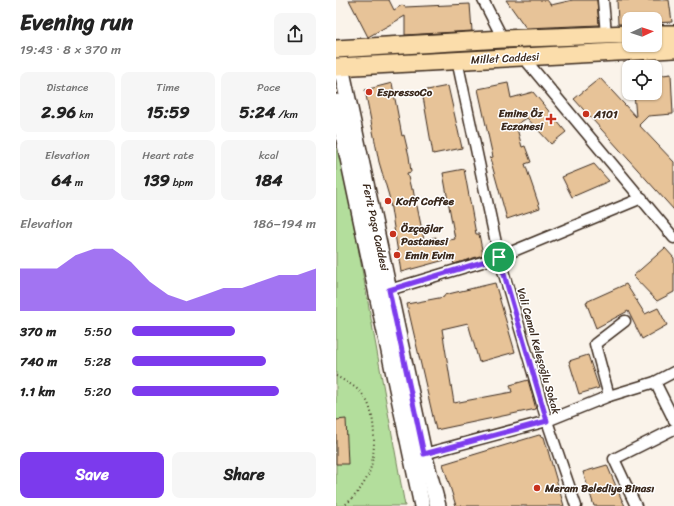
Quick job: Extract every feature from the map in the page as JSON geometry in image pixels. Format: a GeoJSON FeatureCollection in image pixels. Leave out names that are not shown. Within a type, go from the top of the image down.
{"type":"FeatureCollection","features":[{"type":"Feature","properties":{"kind":"main road","name":"Millet Caddesi"},"geometry":{"type":"LineString","coordinates":[[336,49],[503,39],[622,34]]}},
{"type":"Feature","properties":{"kind":"main road"},"geometry":{"type":"LineString","coordinates":[[662,34],[674,34]]}},
{"type":"Feature","properties":{"kind":"main road","name":"Millet Caddesi"},"geometry":{"type":"LineString","coordinates":[[336,67],[674,49]]}},
{"type":"Feature","properties":{"kind":"main road","name":"Ferit Paşa Caddesi"},"geometry":{"type":"LineString","coordinates":[[336,67],[343,76],[424,454],[438,506]]}},
{"type":"Feature","properties":{"kind":"main road","name":"Ferit Paşa Caddesi"},"geometry":{"type":"LineString","coordinates":[[336,102],[422,506]]}},
{"type":"Feature","properties":{"kind":"street"},"geometry":{"type":"LineString","coordinates":[[483,0],[503,39]]}},
{"type":"Feature","properties":{"kind":"street"},"geometry":{"type":"LineString","coordinates":[[603,0],[606,34]]}},
{"type":"Feature","properties":{"kind":"street"},"geometry":{"type":"LineString","coordinates":[[523,57],[674,238]]}},
{"type":"Feature","properties":{"kind":"street","name":"Vali Cemal Keleşoğlu Sokak"},"geometry":{"type":"LineString","coordinates":[[458,60],[499,257],[547,421],[576,506]]}},
{"type":"Feature","properties":{"kind":"street"},"geometry":{"type":"LineString","coordinates":[[389,290],[499,257],[642,198]]}},
{"type":"Feature","properties":{"kind":"street"},"geometry":{"type":"LineString","coordinates":[[609,396],[595,344],[625,321]]}},
{"type":"Feature","properties":{"kind":"street"},"geometry":{"type":"LineString","coordinates":[[424,454],[547,421],[609,396],[655,382],[674,372]]}},
{"type":"Feature","properties":{"kind":"street"},"geometry":{"type":"LineString","coordinates":[[655,382],[674,420]]}},
{"type":"Feature","properties":{"kind":"street"},"geometry":{"type":"LineString","coordinates":[[636,506],[614,459],[674,429]]}},
{"type":"Feature","properties":{"kind":"path"},"geometry":{"type":"LineString","coordinates":[[336,376],[356,388],[366,400],[372,416],[373,431],[373,457],[369,474],[357,492],[343,506]]}},
{"type":"Feature","properties":{"kind":"green space"},"geometry":{"type":"Polygon","coordinates":[[[336,126],[405,506],[336,506],[336,126]]]}},
{"type":"Feature","properties":{"kind":"building"},"geometry":{"type":"Polygon","coordinates":[[[349,0],[389,0],[394,10],[402,5],[405,7],[470,4],[472,31],[405,35],[405,16],[368,37],[349,0]]]}},
{"type":"Feature","properties":{"kind":"building"},"geometry":{"type":"Polygon","coordinates":[[[506,0],[547,0],[551,5],[573,0],[597,0],[599,25],[526,28],[506,0]]]}},
{"type":"Feature","properties":{"kind":"building"},"geometry":{"type":"Polygon","coordinates":[[[617,0],[669,0],[672,22],[662,23],[662,12],[622,12],[622,24],[618,24],[617,0]]]}},
{"type":"Feature","properties":{"kind":"building"},"geometry":{"type":"Polygon","coordinates":[[[671,74],[673,114],[648,116],[639,125],[674,162],[674,210],[574,99],[600,78],[636,117],[635,100],[662,100],[662,75],[671,74]]]}},
{"type":"Feature","properties":{"kind":"building"},"geometry":{"type":"Polygon","coordinates":[[[392,83],[402,136],[404,135],[409,156],[411,172],[407,173],[411,189],[413,189],[424,240],[436,237],[438,242],[455,239],[443,173],[464,169],[476,234],[479,234],[483,255],[454,264],[452,258],[401,272],[389,196],[379,162],[365,90],[392,83]]]}},
{"type":"Feature","properties":{"kind":"building"},"geometry":{"type":"Polygon","coordinates":[[[508,83],[511,98],[533,92],[566,132],[551,144],[527,118],[516,125],[522,147],[525,146],[531,162],[525,164],[540,208],[507,219],[490,158],[493,157],[478,89],[508,83]]]}},
{"type":"Feature","properties":{"kind":"building"},"geometry":{"type":"Polygon","coordinates":[[[448,86],[462,148],[433,154],[422,91],[448,86]]]}},
{"type":"Feature","properties":{"kind":"building"},"geometry":{"type":"Polygon","coordinates":[[[594,164],[609,181],[572,197],[562,177],[594,164]]]}},
{"type":"Feature","properties":{"kind":"building"},"geometry":{"type":"Polygon","coordinates":[[[665,248],[674,258],[674,292],[657,301],[633,276],[665,248]]]}},
{"type":"Feature","properties":{"kind":"building"},"geometry":{"type":"Polygon","coordinates":[[[495,283],[515,352],[479,362],[468,323],[442,329],[454,403],[512,392],[510,385],[528,380],[536,409],[436,430],[407,304],[444,297],[444,295],[495,283]]]}},
{"type":"Feature","properties":{"kind":"building"},"geometry":{"type":"Polygon","coordinates":[[[626,284],[645,314],[658,308],[667,325],[642,339],[628,311],[596,328],[586,302],[626,284]]]}},
{"type":"Feature","properties":{"kind":"building"},"geometry":{"type":"Polygon","coordinates":[[[588,355],[599,388],[579,394],[569,361],[588,355]]]}},
{"type":"Feature","properties":{"kind":"building"},"geometry":{"type":"Polygon","coordinates":[[[346,419],[348,464],[336,464],[336,420],[346,419]]]}},
{"type":"Feature","properties":{"kind":"building"},"geometry":{"type":"Polygon","coordinates":[[[539,435],[544,437],[564,506],[456,506],[443,464],[539,435]]]}},
{"type":"Feature","properties":{"kind":"building"},"geometry":{"type":"Polygon","coordinates":[[[607,465],[625,506],[594,506],[583,472],[607,465]]]}},
{"type":"Feature","properties":{"kind":"place","name":"EspressoCo"},"geometry":{"type":"Point","coordinates":[369,92]}},
{"type":"Feature","properties":{"kind":"place","name":"A101"},"geometry":{"type":"Point","coordinates":[586,114]}},
{"type":"Feature","properties":{"kind":"place","name":"Emine Öz Eczanesi"},"geometry":{"type":"Point","coordinates":[551,119]}},
{"type":"Feature","properties":{"kind":"place","name":"Koff Coffee"},"geometry":{"type":"Point","coordinates":[388,201]}},
{"type":"Feature","properties":{"kind":"place","name":"Özçağlar Pastanesi"},"geometry":{"type":"Point","coordinates":[393,234]}},
{"type":"Feature","properties":{"kind":"place","name":"Emin Evim"},"geometry":{"type":"Point","coordinates":[397,255]}},
{"type":"Feature","properties":{"kind":"place","name":"Meram Belediye Binası"},"geometry":{"type":"Point","coordinates":[537,488]}},
{"type":"Feature","properties":{"kind":"route"},"geometry":{"type":"LineString","coordinates":[[499,257],[547,421],[424,454],[389,290],[499,257]]}}]}
